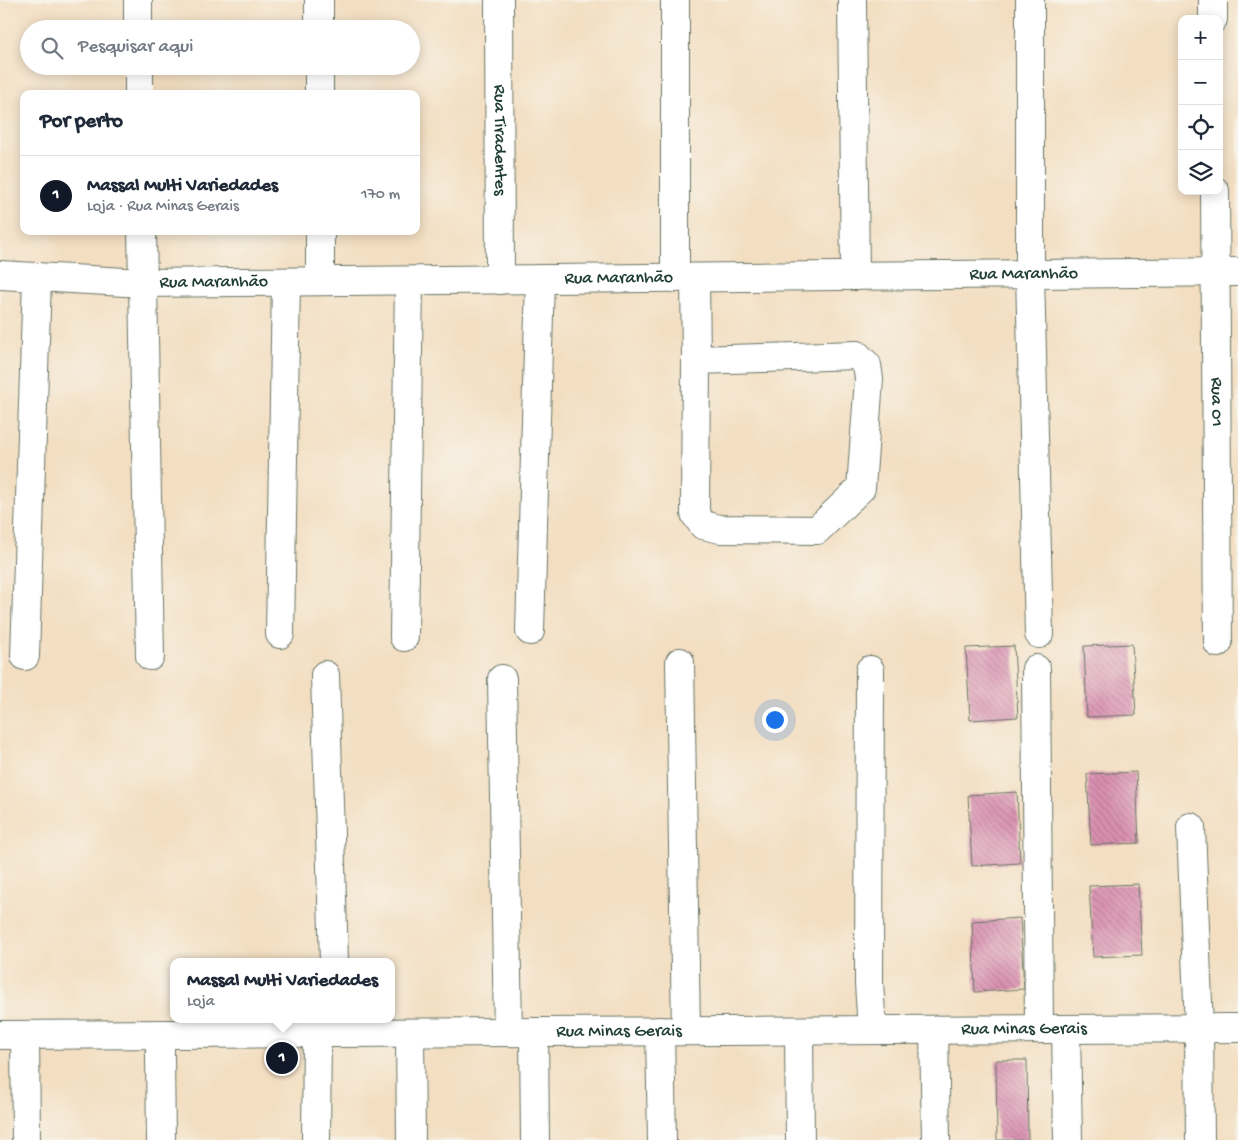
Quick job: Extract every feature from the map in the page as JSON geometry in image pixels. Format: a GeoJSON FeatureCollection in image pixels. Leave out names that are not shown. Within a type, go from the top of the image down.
{"type":"FeatureCollection","features":[{"type":"Feature","properties":{"kind":"street"},"geometry":{"type":"LineString","coordinates":[[138,0],[138,20]]}},
{"type":"Feature","properties":{"kind":"street"},"geometry":{"type":"LineString","coordinates":[[319,0],[319,20]]}},
{"type":"Feature","properties":{"kind":"street","name":"Rua Tiradentes"},"geometry":{"type":"LineString","coordinates":[[499,0],[500,280]]}},
{"type":"Feature","properties":{"kind":"street"},"geometry":{"type":"LineString","coordinates":[[675,0],[685,278],[696,360],[694,514],[703,525],[720,529],[817,530],[861,488],[870,379],[867,365],[857,355],[696,360]]}},
{"type":"Feature","properties":{"kind":"street"},"geometry":{"type":"LineString","coordinates":[[852,0],[855,276]]}},
{"type":"Feature","properties":{"kind":"street"},"geometry":{"type":"LineString","coordinates":[[1030,0],[1030,274],[1039,634]]}},
{"type":"Feature","properties":{"kind":"street"},"geometry":{"type":"LineString","coordinates":[[1213,0],[1213,15]]}},
{"type":"Feature","properties":{"kind":"street"},"geometry":{"type":"LineString","coordinates":[[139,75],[140,90]]}},
{"type":"Feature","properties":{"kind":"street"},"geometry":{"type":"LineString","coordinates":[[319,75],[319,90]]}},
{"type":"Feature","properties":{"kind":"street","name":"Rua 01"},"geometry":{"type":"LineString","coordinates":[[1216,195],[1227,272],[1218,643]]}},
{"type":"Feature","properties":{"kind":"street"},"geometry":{"type":"LineString","coordinates":[[142,235],[150,656]]}},
{"type":"Feature","properties":{"kind":"street"},"geometry":{"type":"LineString","coordinates":[[320,235],[320,281]]}},
{"type":"Feature","properties":{"kind":"street","name":"Rua Maranhão"},"geometry":{"type":"LineString","coordinates":[[0,276],[143,283],[1227,272]]}},
{"type":"Feature","properties":{"kind":"street"},"geometry":{"type":"LineString","coordinates":[[25,656],[37,277]]}},
{"type":"Feature","properties":{"kind":"street"},"geometry":{"type":"LineString","coordinates":[[530,630],[540,279]]}},
{"type":"Feature","properties":{"kind":"street"},"geometry":{"type":"LineString","coordinates":[[404,637],[409,280]]}},
{"type":"Feature","properties":{"kind":"street"},"geometry":{"type":"LineString","coordinates":[[280,634],[286,282]]}},
{"type":"Feature","properties":{"kind":"street"},"geometry":{"type":"LineString","coordinates":[[662,1140],[673,1031],[680,662]]}},
{"type":"Feature","properties":{"kind":"street"},"geometry":{"type":"LineString","coordinates":[[870,670],[869,983],[872,1030]]}},
{"type":"Feature","properties":{"kind":"street"},"geometry":{"type":"LineString","coordinates":[[1036,670],[1039,1029]]}},
{"type":"Feature","properties":{"kind":"street"},"geometry":{"type":"LineString","coordinates":[[325,676],[334,958]]}},
{"type":"Feature","properties":{"kind":"street"},"geometry":{"type":"LineString","coordinates":[[502,679],[521,1032],[535,1140]]}},
{"type":"Feature","properties":{"kind":"street"},"geometry":{"type":"LineString","coordinates":[[1190,827],[1199,1028],[1200,1140]]}},
{"type":"Feature","properties":{"kind":"street","name":"Rua Minas Gerais"},"geometry":{"type":"LineString","coordinates":[[12,1035],[160,1034],[330,1029],[410,1033],[1238,1028]]}},
{"type":"Feature","properties":{"kind":"street"},"geometry":{"type":"LineString","coordinates":[[316,1140],[330,1029]]}},
{"type":"Feature","properties":{"kind":"street"},"geometry":{"type":"LineString","coordinates":[[1066,1029],[1068,1140]]}},
{"type":"Feature","properties":{"kind":"street"},"geometry":{"type":"LineString","coordinates":[[934,1030],[936,1140]]}},
{"type":"Feature","properties":{"kind":"street"},"geometry":{"type":"LineString","coordinates":[[799,1031],[800,1140]]}},
{"type":"Feature","properties":{"kind":"street"},"geometry":{"type":"LineString","coordinates":[[410,1033],[411,1140]]}},
{"type":"Feature","properties":{"kind":"street"},"geometry":{"type":"LineString","coordinates":[[160,1034],[161,1140]]}},
{"type":"Feature","properties":{"kind":"street"},"geometry":{"type":"LineString","coordinates":[[12,1035],[26,1140]]}},
{"type":"Feature","properties":{"kind":"building"},"geometry":{"type":"Polygon","coordinates":[[[1132,644],[1136,715],[1087,717],[1084,646],[1132,644]]]}},
{"type":"Feature","properties":{"kind":"building"},"geometry":{"type":"Polygon","coordinates":[[[1014,646],[1018,717],[970,720],[966,648],[1014,646]]]}},
{"type":"Feature","properties":{"kind":"building"},"geometry":{"type":"Polygon","coordinates":[[[1136,772],[1139,843],[1091,845],[1087,774],[1136,772]]]}},
{"type":"Feature","properties":{"kind":"building"},"geometry":{"type":"Polygon","coordinates":[[[1017,792],[1020,863],[972,866],[968,795],[1017,792]]]}},
{"type":"Feature","properties":{"kind":"building"},"geometry":{"type":"Polygon","coordinates":[[[1138,884],[1142,955],[1093,957],[1089,886],[1138,884]]]}},
{"type":"Feature","properties":{"kind":"building"},"geometry":{"type":"Polygon","coordinates":[[[1020,918],[1024,989],[975,992],[972,921],[1020,918]]]}},
{"type":"Feature","properties":{"kind":"building"},"geometry":{"type":"Polygon","coordinates":[[[996,1060],[1027,1060],[1028,1140],[997,1140],[996,1060]]]}},
{"type":"Feature","properties":{"kind":"place","name":"Massal Multi Variedades"},"geometry":{"type":"Point","coordinates":[282,1058]}}]}
